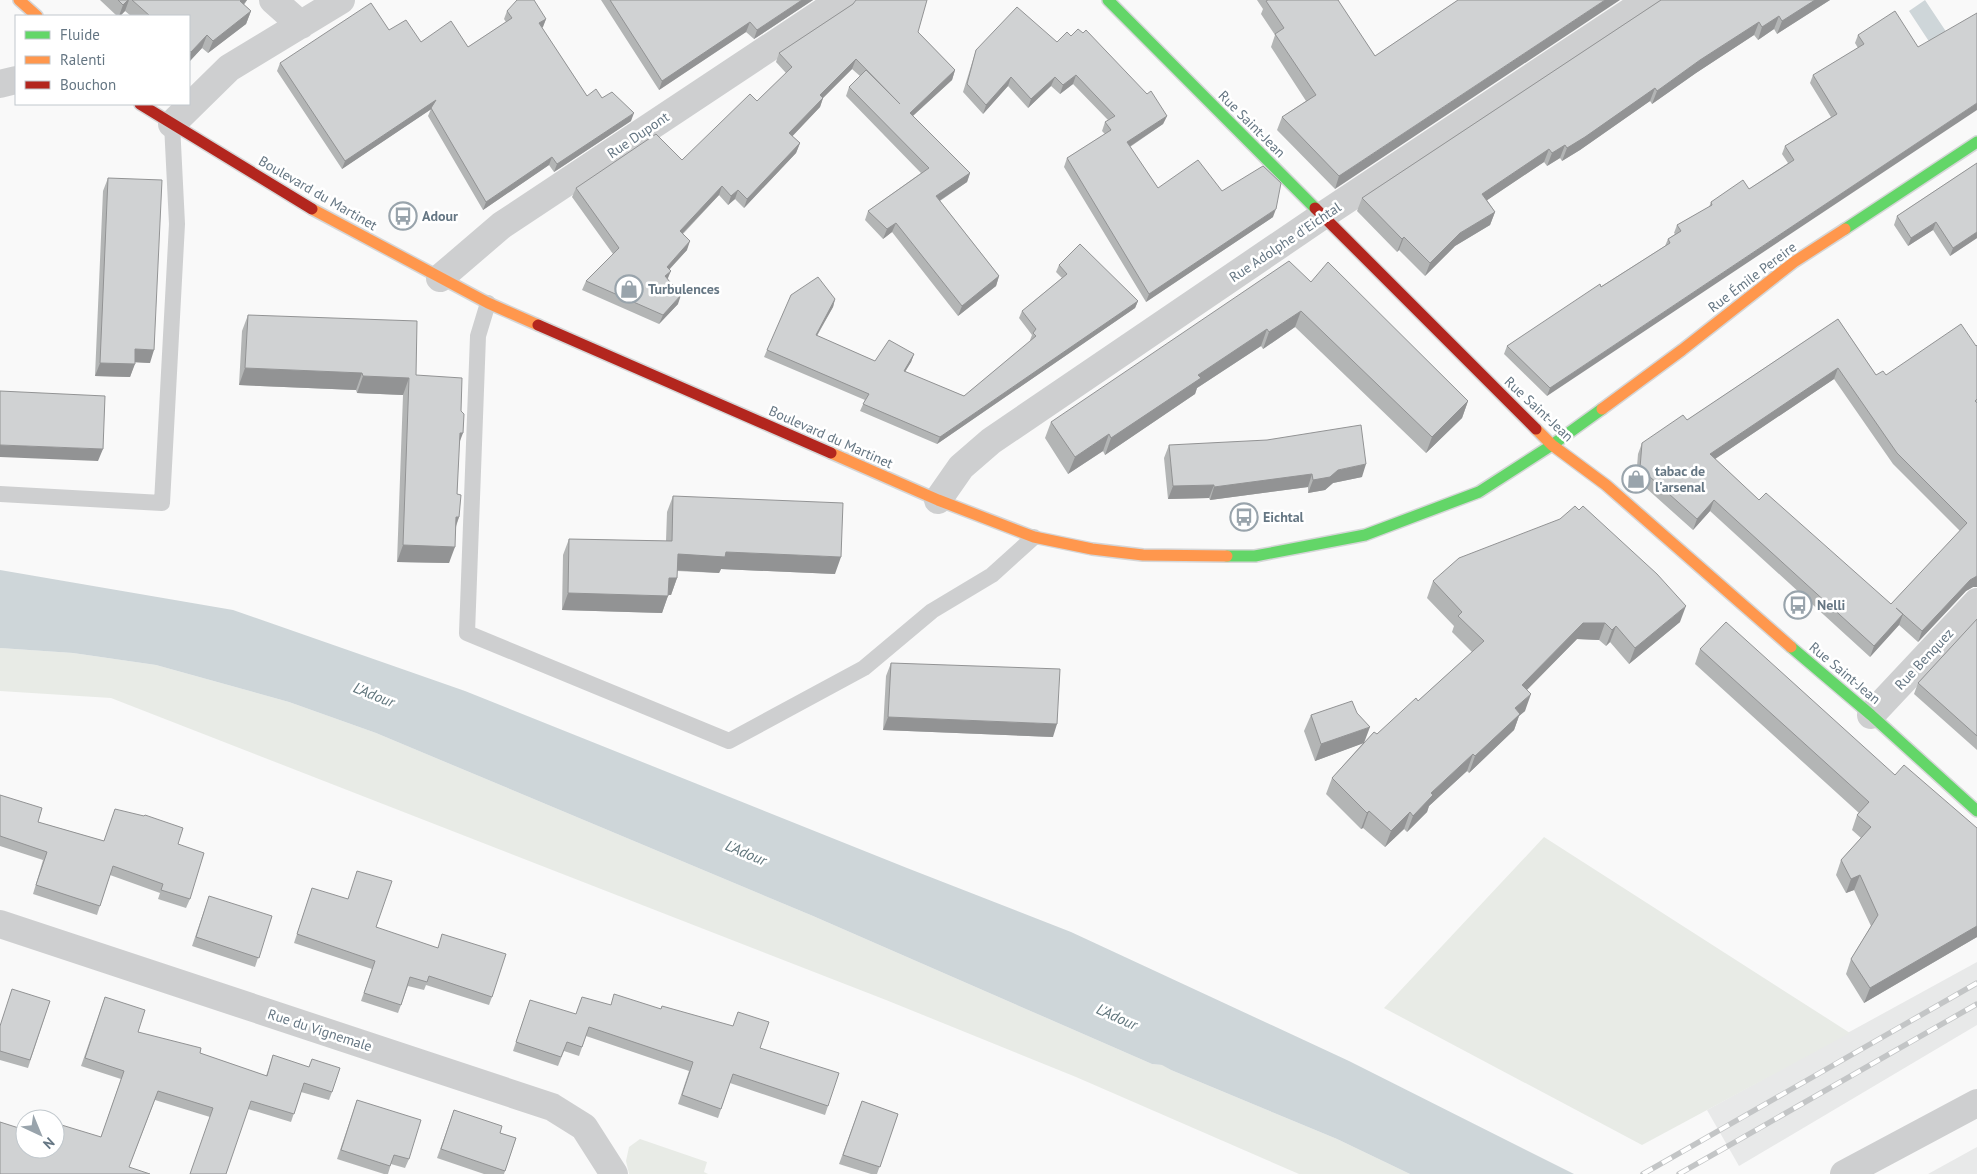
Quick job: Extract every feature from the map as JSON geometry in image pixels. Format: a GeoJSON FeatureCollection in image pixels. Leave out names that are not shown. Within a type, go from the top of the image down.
{"type":"FeatureCollection","features":[{"type":"Feature","properties":{"kind":"main road"},"geometry":{"type":"LineString","coordinates":[[20,0],[36,15]]}},
{"type":"Feature","properties":{"kind":"main road","name":"Rue Saint-Jean"},"geometry":{"type":"LineString","coordinates":[[1108,0],[1552,445],[1606,485],[1730,595],[1871,715],[1977,811]]}},
{"type":"Feature","properties":{"kind":"main road","name":"Boulevard du Martinet"},"geometry":{"type":"LineString","coordinates":[[142,105],[303,204],[488,303],[938,500],[1034,537],[1092,549],[1143,554],[1255,556],[1365,536],[1479,492],[1552,445]]}},
{"type":"Feature","properties":{"kind":"main road","name":"Rue Émile Pereire"},"geometry":{"type":"LineString","coordinates":[[1552,445],[1682,350],[1794,262],[1977,142]]}},
{"type":"Feature","properties":{"kind":"street"},"geometry":{"type":"LineString","coordinates":[[273,0],[301,25]]}},
{"type":"Feature","properties":{"kind":"street"},"geometry":{"type":"LineString","coordinates":[[172,124],[229,68],[341,0]]}},
{"type":"Feature","properties":{"kind":"street","name":"Rue Dupont"},"geometry":{"type":"LineString","coordinates":[[440,278],[502,225],[841,0]]}},
{"type":"Feature","properties":{"kind":"street","name":"Rue Adolphe d'Eichtal"},"geometry":{"type":"LineString","coordinates":[[938,500],[961,468],[992,441],[1322,216],[1648,0]]}},
{"type":"Feature","properties":{"kind":"street","name":"Rue Benquez"},"geometry":{"type":"LineString","coordinates":[[1871,715],[1977,602]]}},
{"type":"Feature","properties":{"kind":"street","name":"Rue du Vignemale"},"geometry":{"type":"LineString","coordinates":[[0,924],[552,1107],[584,1127],[614,1174]]}},
{"type":"Feature","properties":{"kind":"street"},"geometry":{"type":"LineString","coordinates":[[1844,1174],[1977,1103]]}},
{"type":"Feature","properties":{"kind":"lane"},"geometry":{"type":"LineString","coordinates":[[0,494],[162,503],[177,224],[172,124]]}},
{"type":"Feature","properties":{"kind":"lane"},"geometry":{"type":"LineString","coordinates":[[488,303],[478,336],[466,633],[729,741],[864,668],[932,611],[992,575],[1034,537]]}},
{"type":"Feature","properties":{"kind":"shaded area"},"geometry":{"type":"Polygon","coordinates":[[[0,648],[73,653],[156,665],[289,702],[376,733],[813,916],[1152,1064],[1163,1065],[1337,1139],[1410,1174],[1299,1174],[1076,1077],[886,1000],[111,698],[0,691],[0,648]]]}},
{"type":"Feature","properties":{"kind":"shaded area"},"geometry":{"type":"Polygon","coordinates":[[[1544,837],[1850,1033],[1642,1145],[1384,1008],[1544,837]]]}},
{"type":"Feature","properties":{"kind":"shaded area"},"geometry":{"type":"Polygon","coordinates":[[[1977,962],[1977,1025],[1739,1166],[1707,1110],[1977,962]]]}},
{"type":"Feature","properties":{"kind":"shaded area"},"geometry":{"type":"Polygon","coordinates":[[[640,1139],[707,1162],[704,1172],[708,1174],[629,1174],[626,1161],[629,1147],[640,1139]]]}},
{"type":"Feature","properties":{"kind":"shaded area"},"geometry":{"type":"Polygon","coordinates":[[[1977,1147],[1977,1174],[1928,1174],[1977,1147]]]}},
{"type":"Feature","properties":{"kind":"water"},"geometry":{"type":"Polygon","coordinates":[[[1925,0],[1949,36],[1932,46],[1909,11],[1925,0]]]}},
{"type":"Feature","properties":{"kind":"water","name":"L'Adour"},"geometry":{"type":"Polygon","coordinates":[[[0,570],[233,610],[465,691],[1071,932],[1349,1061],[1574,1174],[1410,1174],[1337,1139],[1162,1065],[1152,1064],[813,916],[376,733],[289,702],[156,665],[73,653],[0,648],[0,570]]]}},
{"type":"Feature","properties":{"kind":"building"},"geometry":{"type":"Polygon","coordinates":[[[118,0],[128,0],[123,5],[118,0]]]}},
{"type":"Feature","properties":{"kind":"building"},"geometry":{"type":"Polygon","coordinates":[[[132,0],[241,0],[251,11],[213,41],[207,35],[191,52],[190,15],[149,15],[132,0]]]}},
{"type":"Feature","properties":{"kind":"building"},"geometry":{"type":"Polygon","coordinates":[[[517,0],[534,0],[546,19],[539,23],[587,96],[596,89],[602,98],[612,92],[634,113],[557,164],[552,157],[486,202],[431,108],[436,100],[345,161],[280,63],[371,3],[389,30],[406,20],[421,42],[451,21],[468,47],[512,18],[507,11],[517,0]]]}},
{"type":"Feature","properties":{"kind":"building"},"geometry":{"type":"Polygon","coordinates":[[[610,0],[802,0],[757,30],[750,22],[662,81],[610,0]]]}},
{"type":"Feature","properties":{"kind":"building"},"geometry":{"type":"Polygon","coordinates":[[[856,0],[927,0],[918,32],[955,70],[910,113],[970,173],[936,196],[999,276],[962,306],[896,223],[887,229],[868,211],[929,168],[849,87],[866,70],[900,104],[856,59],[820,95],[823,98],[789,133],[800,143],[747,199],[738,190],[731,196],[722,186],[680,231],[690,241],[667,267],[671,271],[665,276],[681,295],[663,315],[586,281],[619,248],[576,188],[656,134],[682,160],[750,94],[757,101],[792,67],[779,53],[853,4],[856,0]]]}},
{"type":"Feature","properties":{"kind":"building"},"geometry":{"type":"Polygon","coordinates":[[[1338,0],[1375,56],[1458,0],[1605,0],[1339,176],[1282,117],[1316,95],[1275,34],[1284,28],[1266,1],[1338,0]]]}},
{"type":"Feature","properties":{"kind":"building"},"geometry":{"type":"Polygon","coordinates":[[[1661,0],[1815,0],[1782,21],[1779,16],[1762,27],[1759,22],[1700,60],[1657,91],[1655,88],[1585,137],[1567,148],[1565,145],[1552,153],[1549,149],[1482,194],[1495,212],[1460,233],[1430,263],[1404,237],[1402,239],[1362,198],[1661,0]]]}},
{"type":"Feature","properties":{"kind":"building"},"geometry":{"type":"Polygon","coordinates":[[[1017,7],[1057,42],[1067,32],[1071,36],[1078,29],[1083,33],[1086,30],[1147,94],[1151,91],[1167,116],[1127,142],[1158,188],[1198,160],[1222,191],[1263,166],[1281,183],[1276,209],[1149,294],[1067,158],[1111,130],[1105,122],[1115,116],[1076,75],[1063,85],[1055,77],[1031,99],[1011,77],[986,105],[967,84],[976,50],[1017,7]]]}},
{"type":"Feature","properties":{"kind":"building"},"geometry":{"type":"Polygon","coordinates":[[[1895,11],[1918,47],[1977,13],[1977,103],[1550,388],[1507,346],[1600,284],[1601,287],[1670,243],[1668,239],[1681,231],[1677,225],[1712,205],[1711,202],[1743,180],[1749,189],[1794,160],[1785,146],[1837,114],[1813,75],[1864,44],[1858,35],[1895,11]]]}},
{"type":"Feature","properties":{"kind":"building"},"geometry":{"type":"Polygon","coordinates":[[[1977,163],[1977,232],[1953,248],[1936,222],[1911,238],[1897,216],[1977,163]]]}},
{"type":"Feature","properties":{"kind":"building"},"geometry":{"type":"Polygon","coordinates":[[[108,178],[162,180],[154,350],[135,349],[135,364],[100,363],[108,178]]]}},
{"type":"Feature","properties":{"kind":"building"},"geometry":{"type":"Polygon","coordinates":[[[1080,244],[1138,301],[940,437],[863,404],[869,394],[767,350],[791,295],[818,277],[835,299],[816,335],[875,361],[889,340],[914,354],[904,371],[964,396],[1036,336],[1033,333],[1036,329],[1022,311],[1067,274],[1059,265],[1080,244]]]}},
{"type":"Feature","properties":{"kind":"building"},"geometry":{"type":"Polygon","coordinates":[[[1289,261],[1311,282],[1328,262],[1468,401],[1432,437],[1301,311],[1269,332],[1267,329],[1198,375],[1201,378],[1111,438],[1109,434],[1075,457],[1051,422],[1289,261]]]}},
{"type":"Feature","properties":{"kind":"building"},"geometry":{"type":"Polygon","coordinates":[[[248,315],[417,321],[416,375],[462,378],[461,411],[464,414],[463,433],[460,433],[457,494],[461,495],[459,517],[456,517],[455,547],[403,545],[409,378],[363,376],[362,373],[245,368],[248,315]]]}},
{"type":"Feature","properties":{"kind":"building"},"geometry":{"type":"Polygon","coordinates":[[[1838,319],[1876,375],[1883,371],[1886,375],[1961,324],[1977,345],[1977,399],[1975,401],[1977,403],[1977,576],[1970,580],[1922,631],[1903,614],[1874,646],[1714,500],[1697,519],[1640,468],[1642,443],[1683,415],[1687,420],[1838,319]],[[1838,368],[1710,454],[1759,500],[1766,493],[1891,604],[1967,523],[1897,453],[1838,368]]]}},
{"type":"Feature","properties":{"kind":"building"},"geometry":{"type":"Polygon","coordinates":[[[0,391],[105,396],[103,449],[0,445],[0,391]]]}},
{"type":"Feature","properties":{"kind":"building"},"geometry":{"type":"Polygon","coordinates":[[[1361,425],[1366,464],[1338,470],[1330,477],[1313,480],[1312,474],[1214,487],[1214,485],[1173,486],[1169,445],[1267,440],[1361,425]]]}},
{"type":"Feature","properties":{"kind":"building"},"geometry":{"type":"Polygon","coordinates":[[[673,496],[843,503],[841,557],[726,552],[725,557],[678,554],[677,578],[669,578],[668,596],[568,593],[569,539],[672,541],[673,496]]]}},
{"type":"Feature","properties":{"kind":"building"},"geometry":{"type":"Polygon","coordinates":[[[1575,506],[1579,510],[1583,506],[1657,574],[1686,606],[1635,648],[1616,626],[1612,630],[1605,623],[1583,623],[1522,685],[1531,694],[1515,708],[1520,714],[1475,756],[1473,754],[1431,793],[1433,795],[1413,816],[1410,812],[1391,831],[1369,811],[1367,813],[1332,778],[1374,732],[1377,734],[1416,698],[1418,701],[1484,641],[1458,616],[1462,612],[1433,581],[1459,558],[1560,519],[1575,506]]]}},
{"type":"Feature","properties":{"kind":"building"},"geometry":{"type":"Polygon","coordinates":[[[1977,619],[1977,736],[1918,683],[1977,619]]]}},
{"type":"Feature","properties":{"kind":"building"},"geometry":{"type":"Polygon","coordinates":[[[1726,622],[1895,775],[1904,765],[1977,828],[1977,926],[1870,988],[1851,959],[1878,915],[1860,875],[1851,879],[1841,860],[1871,827],[1857,815],[1869,802],[1700,649],[1726,622]]]}},
{"type":"Feature","properties":{"kind":"building"},"geometry":{"type":"Polygon","coordinates":[[[891,663],[1060,669],[1057,724],[888,717],[891,663]]]}},
{"type":"Feature","properties":{"kind":"building"},"geometry":{"type":"Polygon","coordinates":[[[1352,701],[1357,713],[1370,727],[1321,744],[1311,715],[1352,701]]]}},
{"type":"Feature","properties":{"kind":"building"},"geometry":{"type":"Polygon","coordinates":[[[0,795],[42,808],[38,822],[104,841],[115,809],[145,815],[183,828],[178,844],[204,853],[190,899],[161,890],[163,884],[113,866],[100,906],[36,885],[47,852],[0,836],[0,795]]]}},
{"type":"Feature","properties":{"kind":"building"},"geometry":{"type":"Polygon","coordinates":[[[357,871],[392,881],[376,927],[438,948],[442,934],[506,954],[492,997],[429,976],[427,982],[410,977],[401,1005],[364,993],[375,961],[297,934],[312,888],[348,899],[357,871]]]}},
{"type":"Feature","properties":{"kind":"building"},"geometry":{"type":"Polygon","coordinates":[[[209,896],[272,916],[259,958],[196,937],[209,896]]]}},
{"type":"Feature","properties":{"kind":"building"},"geometry":{"type":"Polygon","coordinates":[[[12,989],[50,1001],[30,1060],[0,1051],[0,1026],[12,989]]]}},
{"type":"Feature","properties":{"kind":"building"},"geometry":{"type":"Polygon","coordinates":[[[614,994],[661,1009],[662,1006],[733,1026],[738,1012],[769,1022],[760,1048],[839,1073],[828,1106],[733,1074],[721,1109],[682,1095],[693,1062],[589,1027],[582,1047],[567,1042],[561,1057],[516,1042],[530,1000],[576,1014],[582,997],[611,1005],[614,994]]]}},
{"type":"Feature","properties":{"kind":"building"},"geometry":{"type":"Polygon","coordinates":[[[105,997],[145,1010],[138,1032],[201,1048],[200,1053],[267,1076],[273,1055],[309,1067],[312,1059],[340,1068],[332,1092],[304,1083],[294,1114],[251,1101],[226,1174],[190,1174],[213,1108],[158,1091],[129,1167],[150,1174],[0,1174],[0,1122],[15,1127],[15,1159],[65,1159],[65,1126],[101,1137],[124,1071],[85,1058],[105,997]]]}},
{"type":"Feature","properties":{"kind":"building"},"geometry":{"type":"Polygon","coordinates":[[[357,1100],[421,1120],[409,1159],[394,1155],[390,1166],[341,1150],[357,1100]]]}},
{"type":"Feature","properties":{"kind":"building"},"geometry":{"type":"Polygon","coordinates":[[[862,1101],[898,1114],[880,1167],[843,1155],[862,1101]]]}},
{"type":"Feature","properties":{"kind":"building"},"geometry":{"type":"Polygon","coordinates":[[[454,1110],[502,1126],[500,1133],[516,1138],[505,1171],[441,1149],[454,1110]]]}},
{"type":"Feature","properties":{"kind":"railway"},"geometry":{"type":"LineString","coordinates":[[1643,1174],[1977,983]]}},
{"type":"Feature","properties":{"kind":"railway"},"geometry":{"type":"LineString","coordinates":[[1679,1174],[1977,1004]]}},
{"type":"Feature","properties":{"kind":"traffic: fast"},"geometry":{"type":"LineString","coordinates":[[1108,0],[1315,208]]}},
{"type":"Feature","properties":{"kind":"traffic: fast"},"geometry":{"type":"LineString","coordinates":[[1845,229],[1977,142]]}},
{"type":"Feature","properties":{"kind":"traffic: fast"},"geometry":{"type":"LineString","coordinates":[[1227,556],[1255,556],[1365,535],[1479,492],[1552,445],[1602,409]]}},
{"type":"Feature","properties":{"kind":"traffic: fast"},"geometry":{"type":"LineString","coordinates":[[1791,647],[1871,715],[1977,811]]}},
{"type":"Feature","properties":{"kind":"traffic: slow"},"geometry":{"type":"LineString","coordinates":[[19,0],[36,15]]}},
{"type":"Feature","properties":{"kind":"traffic: slow"},"geometry":{"type":"LineString","coordinates":[[312,209],[488,303],[538,325]]}},
{"type":"Feature","properties":{"kind":"traffic: slow"},"geometry":{"type":"LineString","coordinates":[[1602,409],[1682,350],[1794,262],[1845,229]]}},
{"type":"Feature","properties":{"kind":"traffic: slow"},"geometry":{"type":"LineString","coordinates":[[1536,429],[1552,445],[1606,485],[1791,647]]}},
{"type":"Feature","properties":{"kind":"traffic: slow"},"geometry":{"type":"LineString","coordinates":[[831,453],[938,500],[1034,537],[1092,549],[1143,555],[1227,556]]}},
{"type":"Feature","properties":{"kind":"traffic: jam"},"geometry":{"type":"LineString","coordinates":[[142,105],[312,209]]}},
{"type":"Feature","properties":{"kind":"traffic: jam"},"geometry":{"type":"LineString","coordinates":[[1315,208],[1536,429]]}},
{"type":"Feature","properties":{"kind":"traffic: jam"},"geometry":{"type":"LineString","coordinates":[[538,325],[831,453]]}},
{"type":"Feature","properties":{"kind":"place","name":"Adour"},"geometry":{"type":"Point","coordinates":[403,216]}},
{"type":"Feature","properties":{"kind":"place","name":"Turbulences"},"geometry":{"type":"Point","coordinates":[629,289]}},
{"type":"Feature","properties":{"kind":"place","name":"tabac de l'arsenal"},"geometry":{"type":"Point","coordinates":[1636,479]}},
{"type":"Feature","properties":{"kind":"place","name":"Eichtal"},"geometry":{"type":"Point","coordinates":[1244,517]}},
{"type":"Feature","properties":{"kind":"place","name":"Nelli"},"geometry":{"type":"Point","coordinates":[1798,605]}}]}
